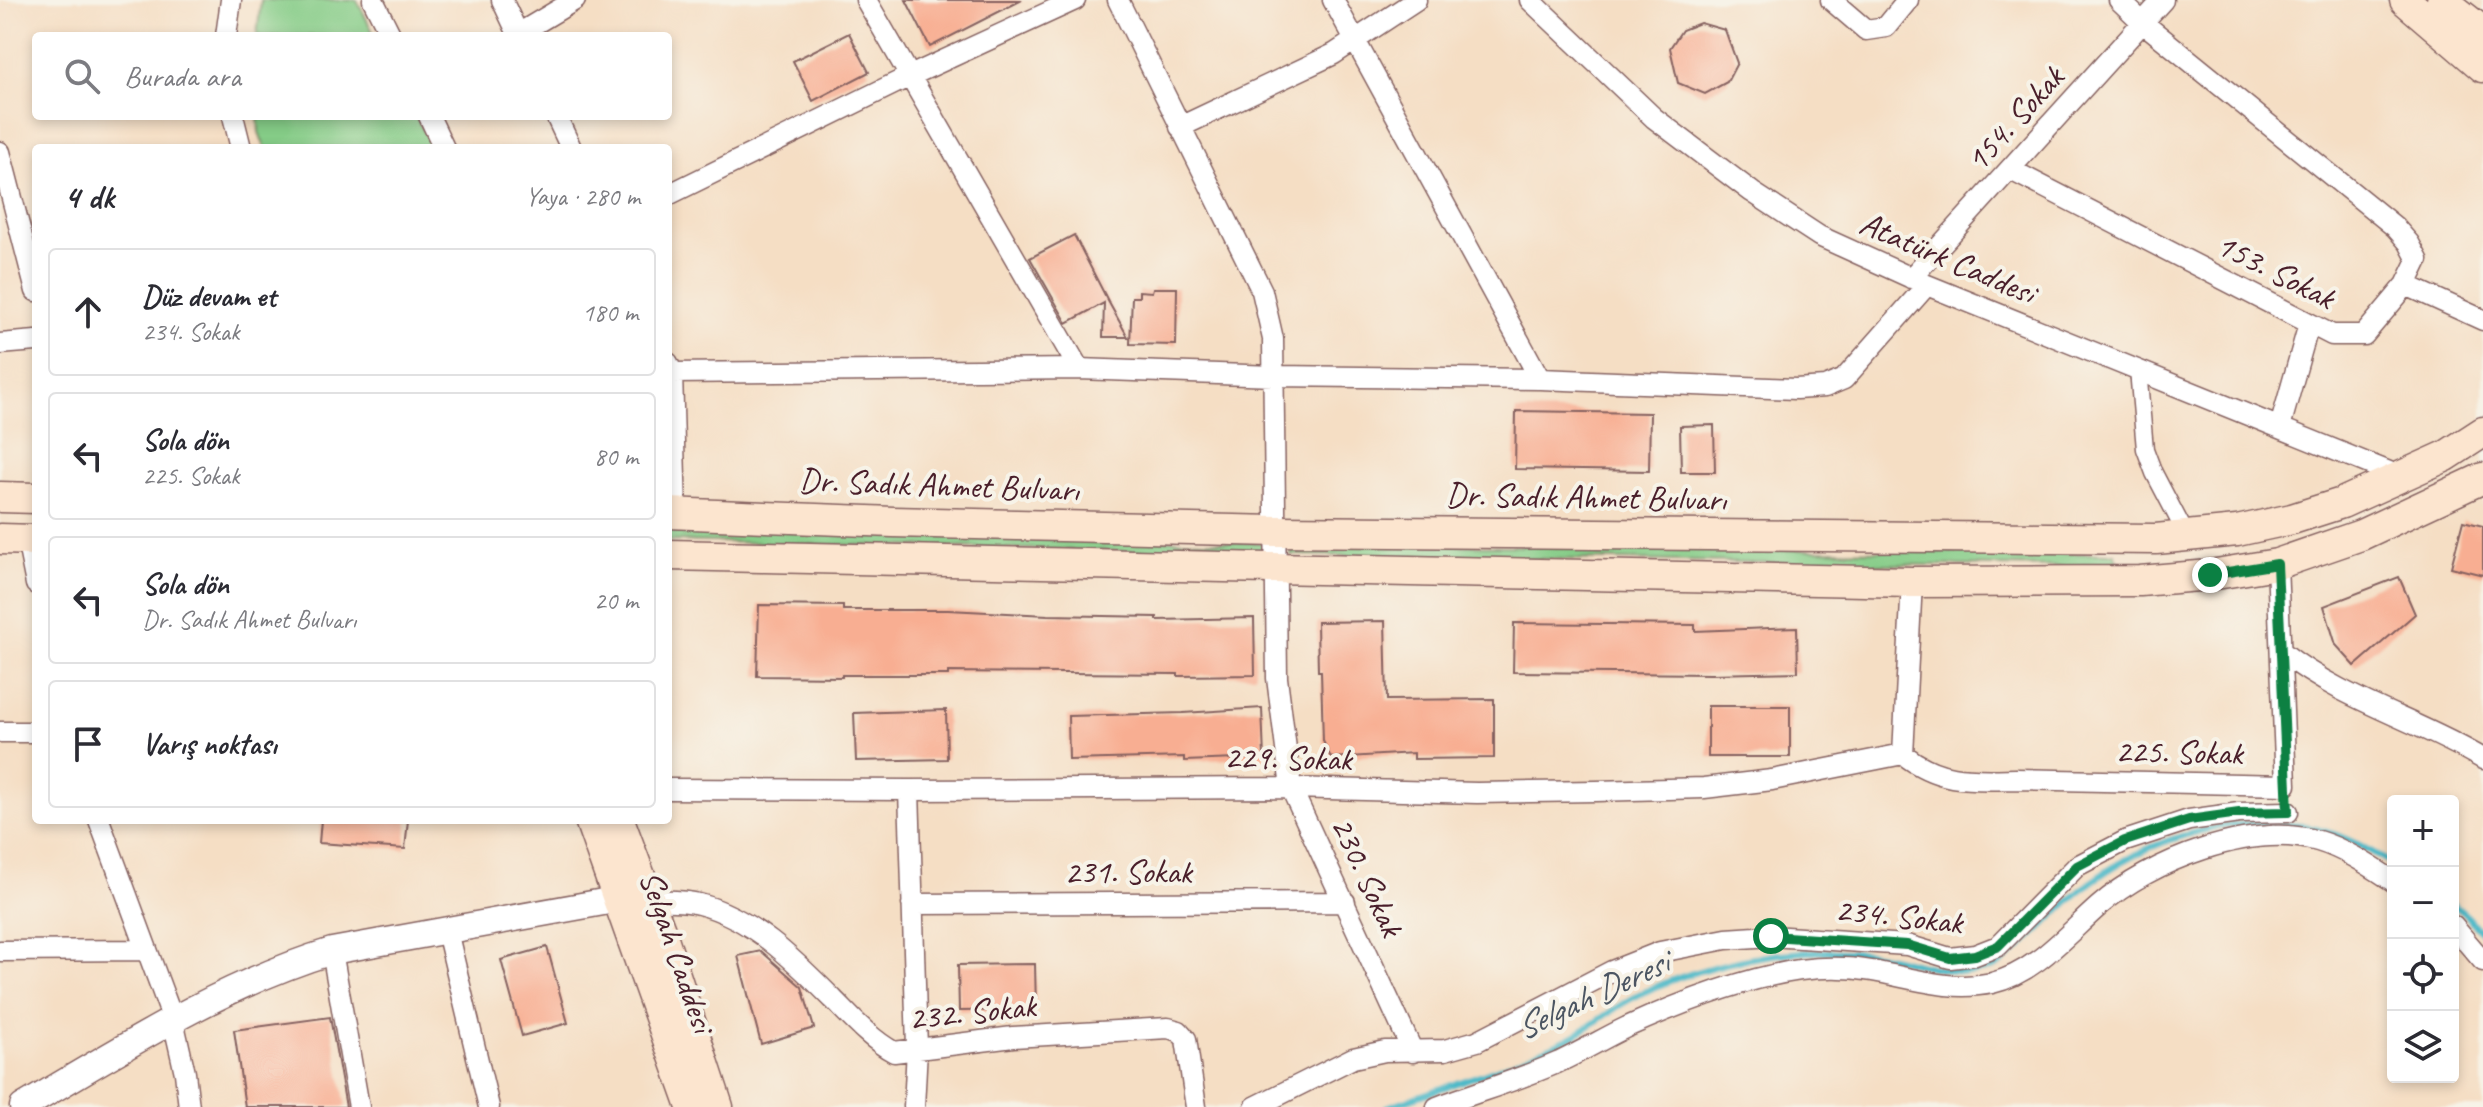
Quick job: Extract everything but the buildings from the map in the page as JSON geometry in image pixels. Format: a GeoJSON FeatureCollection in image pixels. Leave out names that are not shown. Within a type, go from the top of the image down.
{"type":"FeatureCollection","features":[{"type":"Feature","properties":{"kind":"main road"},"geometry":{"type":"LineString","coordinates":[[2405,0],[2483,67]]}},
{"type":"Feature","properties":{"kind":"main road"},"geometry":{"type":"LineString","coordinates":[[2442,0],[2483,32]]}},
{"type":"Feature","properties":{"kind":"main road","name":"Dr. Sadık Ahmet Bulvarı"},"geometry":{"type":"LineString","coordinates":[[672,513],[893,522],[1277,531],[2143,539],[2237,531],[2292,519],[2342,503],[2446,456],[2483,432]]}},
{"type":"Feature","properties":{"kind":"main road"},"geometry":{"type":"LineString","coordinates":[[672,555],[1912,582],[2153,581],[2277,564],[2361,535],[2475,488]]}},
{"type":"Feature","properties":{"kind":"main road"},"geometry":{"type":"LineString","coordinates":[[0,497],[32,498]]}},
{"type":"Feature","properties":{"kind":"main road","name":"Selgah Caddesi"},"geometry":{"type":"LineString","coordinates":[[592,824],[635,900],[718,1107]]}},
{"type":"Feature","properties":{"kind":"main road","name":"Selgah Caddesi"},"geometry":{"type":"LineString","coordinates":[[620,824],[635,900],[692,1107]]}},
{"type":"Feature","properties":{"kind":"street"},"geometry":{"type":"LineString","coordinates":[[227,32],[231,0]]}},
{"type":"Feature","properties":{"kind":"street"},"geometry":{"type":"LineString","coordinates":[[373,0],[389,32]]}},
{"type":"Feature","properties":{"kind":"street"},"geometry":{"type":"LineString","coordinates":[[502,0],[517,32]]}},
{"type":"Feature","properties":{"kind":"street"},"geometry":{"type":"LineString","coordinates":[[523,32],[575,0]]}},
{"type":"Feature","properties":{"kind":"street"},"geometry":{"type":"LineString","coordinates":[[866,0],[1079,369]]}},
{"type":"Feature","properties":{"kind":"street"},"geometry":{"type":"LineString","coordinates":[[672,193],[910,76],[1075,0]]}},
{"type":"Feature","properties":{"kind":"street","name":"230. Sokak"},"geometry":{"type":"LineString","coordinates":[[1118,0],[1262,291],[1273,339],[1277,678],[1291,788],[1413,1052]]}},
{"type":"Feature","properties":{"kind":"street"},"geometry":{"type":"LineString","coordinates":[[1333,0],[1540,379]]}},
{"type":"Feature","properties":{"kind":"street"},"geometry":{"type":"LineString","coordinates":[[1180,127],[1334,54],[1416,0]]}},
{"type":"Feature","properties":{"kind":"street","name":"Atatürk Caddesi"},"geometry":{"type":"LineString","coordinates":[[1530,0],[1654,118],[1705,158],[1819,236],[1919,282],[2399,476]]}},
{"type":"Feature","properties":{"kind":"street"},"geometry":{"type":"LineString","coordinates":[[1831,0],[1866,30],[1886,27],[1908,0]]}},
{"type":"Feature","properties":{"kind":"street"},"geometry":{"type":"LineString","coordinates":[[2119,0],[2395,227],[2418,260],[2406,285],[2483,320]]}},
{"type":"Feature","properties":{"kind":"street","name":"154. Sokak"},"geometry":{"type":"LineString","coordinates":[[672,368],[1079,369],[1274,376],[1540,379],[1796,389],[1825,387],[1844,379],[2011,170],[2163,0]]}},
{"type":"Feature","properties":{"kind":"street"},"geometry":{"type":"LineString","coordinates":[[234,120],[240,144]]}},
{"type":"Feature","properties":{"kind":"street"},"geometry":{"type":"LineString","coordinates":[[431,120],[442,144]]}},
{"type":"Feature","properties":{"kind":"street"},"geometry":{"type":"LineString","coordinates":[[558,120],[569,144]]}},
{"type":"Feature","properties":{"kind":"street"},"geometry":{"type":"LineString","coordinates":[[0,152],[32,276]]}},
{"type":"Feature","properties":{"kind":"street","name":"153. Sokak"},"geometry":{"type":"LineString","coordinates":[[2011,170],[2332,335],[2364,335],[2406,285]]}},
{"type":"Feature","properties":{"kind":"street"},"geometry":{"type":"LineString","coordinates":[[2280,427],[2309,324]]}},
{"type":"Feature","properties":{"kind":"street"},"geometry":{"type":"LineString","coordinates":[[0,344],[32,341]]}},
{"type":"Feature","properties":{"kind":"street"},"geometry":{"type":"LineString","coordinates":[[2138,370],[2145,449],[2187,536]]}},
{"type":"Feature","properties":{"kind":"street"},"geometry":{"type":"LineString","coordinates":[[21,539],[32,572]]}},
{"type":"Feature","properties":{"kind":"street","name":"225. Sokak"},"geometry":{"type":"LineString","coordinates":[[1903,754],[1920,767],[1945,776],[1973,780],[2286,785],[2277,564]]}},
{"type":"Feature","properties":{"kind":"street"},"geometry":{"type":"LineString","coordinates":[[1903,754],[1912,582]]}},
{"type":"Feature","properties":{"kind":"street"},"geometry":{"type":"LineString","coordinates":[[2282,652],[2325,682],[2434,731],[2483,759]]}},
{"type":"Feature","properties":{"kind":"street"},"geometry":{"type":"LineString","coordinates":[[0,732],[32,732]]}},
{"type":"Feature","properties":{"kind":"street","name":"229. Sokak"},"geometry":{"type":"LineString","coordinates":[[672,789],[1291,788],[1477,793],[1704,788],[1772,780],[1903,754]]}},
{"type":"Feature","properties":{"kind":"street"},"geometry":{"type":"LineString","coordinates":[[2286,785],[2289,835]]}},
{"type":"Feature","properties":{"kind":"street"},"geometry":{"type":"LineString","coordinates":[[909,790],[917,1048],[914,1107]]}},
{"type":"Feature","properties":{"kind":"street","name":"234. Sokak"},"geometry":{"type":"LineString","coordinates":[[1255,1107],[1353,1058],[1385,1051],[1445,1050],[1477,1041],[1612,971],[1660,952],[1726,939],[1771,936],[1907,945],[1950,958],[1975,955],[1998,946],[2077,866],[2125,841],[2189,820],[2239,813],[2288,812]]}},
{"type":"Feature","properties":{"kind":"street"},"geometry":{"type":"LineString","coordinates":[[100,824],[173,1020],[189,1107]]}},
{"type":"Feature","properties":{"kind":"street"},"geometry":{"type":"LineString","coordinates":[[1437,1107],[1556,1063],[1628,1027],[1698,998],[1800,970],[1836,968],[1870,971],[1939,986],[1967,987],[1995,982],[2035,963],[2103,902],[2140,876],[2169,861],[2245,840],[2289,835],[2320,842],[2387,877]]}},
{"type":"Feature","properties":{"kind":"street"},"geometry":{"type":"LineString","coordinates":[[23,1107],[173,1020],[247,982],[294,963],[332,951],[635,900]]}},
{"type":"Feature","properties":{"kind":"street","name":"232. Sokak"},"geometry":{"type":"LineString","coordinates":[[635,900],[697,903],[744,924],[783,951],[866,1033],[894,1052],[1013,1037],[1168,1028],[1179,1031],[1186,1039],[1196,1107]]}},
{"type":"Feature","properties":{"kind":"street","name":"231. Sokak"},"geometry":{"type":"LineString","coordinates":[[912,904],[1345,902]]}},
{"type":"Feature","properties":{"kind":"street"},"geometry":{"type":"LineString","coordinates":[[447,931],[489,1107]]}},
{"type":"Feature","properties":{"kind":"street"},"geometry":{"type":"LineString","coordinates":[[2459,933],[2483,961]]}},
{"type":"Feature","properties":{"kind":"street"},"geometry":{"type":"LineString","coordinates":[[0,951],[146,950]]}},
{"type":"Feature","properties":{"kind":"street"},"geometry":{"type":"LineString","coordinates":[[332,951],[359,1107]]}},
{"type":"Feature","properties":{"kind":"green space"},"geometry":{"type":"Polygon","coordinates":[[[261,0],[357,0],[373,32],[257,32],[261,0]]]}},
{"type":"Feature","properties":{"kind":"green space"},"geometry":{"type":"Polygon","coordinates":[[[258,120],[418,120],[430,144],[264,144],[258,120]]]}},
{"type":"Feature","properties":{"kind":"green space"},"geometry":{"type":"Polygon","coordinates":[[[672,523],[1263,543],[1261,554],[672,541],[672,523]]]}},
{"type":"Feature","properties":{"kind":"green space"},"geometry":{"type":"Polygon","coordinates":[[[1291,543],[2115,554],[2121,568],[1291,555],[1291,543]]]}},
{"type":"Feature","properties":{"kind":"waterway","name":"Selgah Deresi"},"geometry":{"type":"LineString","coordinates":[[1387,1107],[1524,1058],[1568,1039],[1657,986],[1733,962],[1778,954],[1839,952],[1883,955],[1964,972],[1993,967],[2107,871],[2167,841],[2200,831],[2268,823],[2301,826],[2357,843],[2387,860]]}},
{"type":"Feature","properties":{"kind":"waterway","name":"Selgah Deresi"},"geometry":{"type":"LineString","coordinates":[[2459,909],[2483,934]]}},
{"type":"Feature","properties":{"kind":"route"},"geometry":{"type":"LineString","coordinates":[[1771,936],[1907,945],[1950,958],[1975,955],[1998,946],[2077,866],[2125,841],[2189,820],[2239,813],[2288,812],[2277,564],[2210,575]]}}]}
